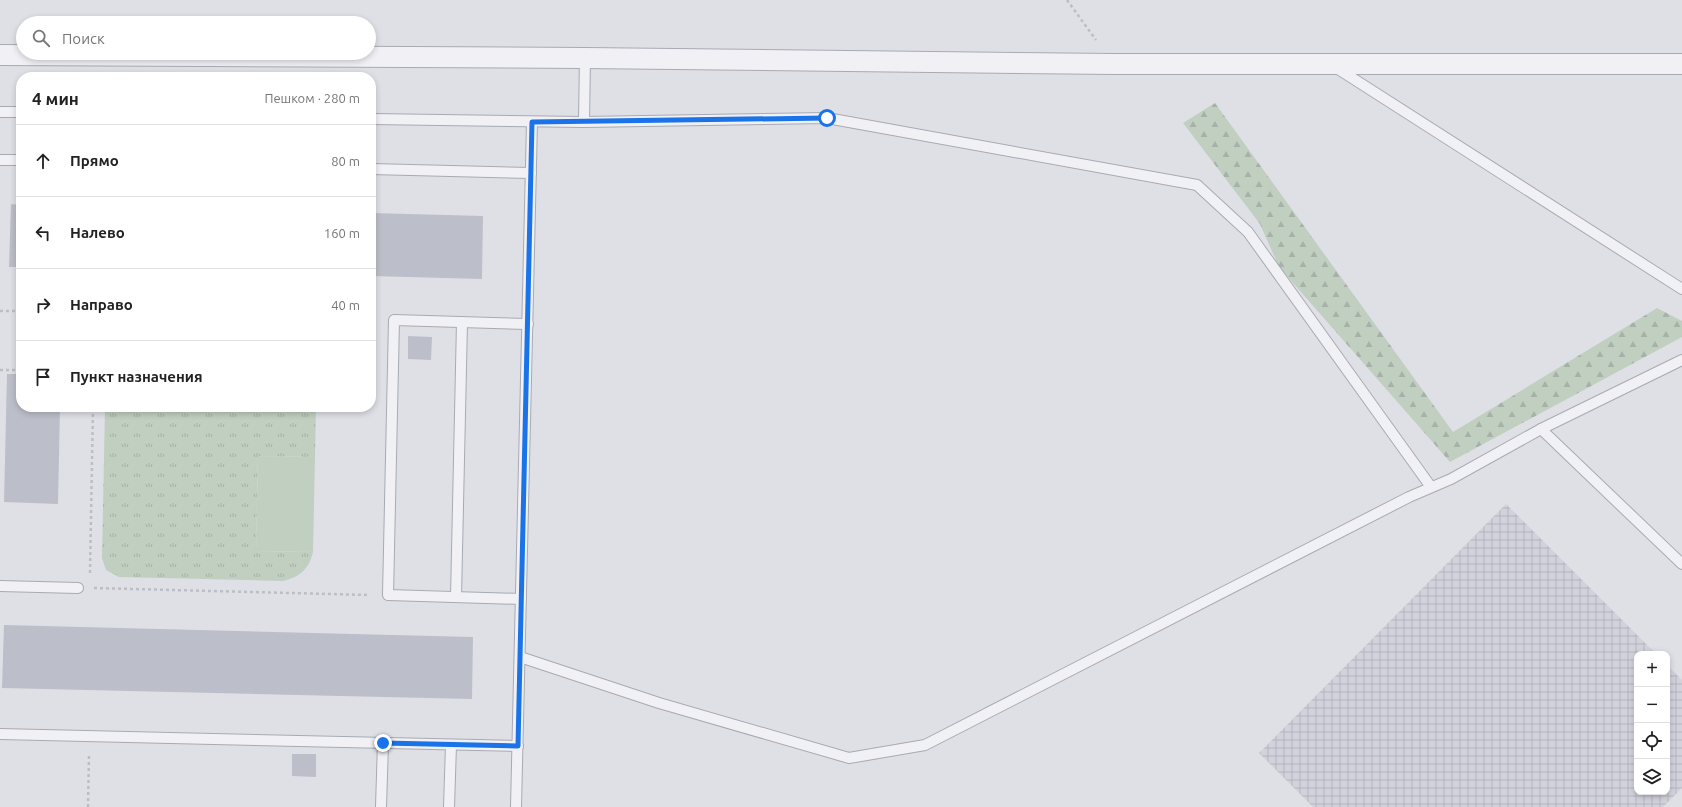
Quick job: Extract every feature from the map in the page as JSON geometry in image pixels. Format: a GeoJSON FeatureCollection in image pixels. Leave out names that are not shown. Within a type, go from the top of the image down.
{"type":"FeatureCollection","features":[{"type":"Feature","properties":{"kind":"street"},"geometry":{"type":"LineString","coordinates":[[0,55],[16,55]]}},
{"type":"Feature","properties":{"kind":"street"},"geometry":{"type":"LineString","coordinates":[[376,57],[1114,64],[1682,64]]}},
{"type":"Feature","properties":{"kind":"lane"},"geometry":{"type":"LineString","coordinates":[[584,122],[585,58]]}},
{"type":"Feature","properties":{"kind":"lane"},"geometry":{"type":"LineString","coordinates":[[1329,63],[1682,289]]}},
{"type":"Feature","properties":{"kind":"lane"},"geometry":{"type":"LineString","coordinates":[[0,112],[16,112]]}},
{"type":"Feature","properties":{"kind":"lane"},"geometry":{"type":"LineString","coordinates":[[376,119],[584,122],[827,118],[1197,185],[1248,232],[1431,487]]}},
{"type":"Feature","properties":{"kind":"lane"},"geometry":{"type":"LineString","coordinates":[[516,807],[532,122]]}},
{"type":"Feature","properties":{"kind":"lane"},"geometry":{"type":"LineString","coordinates":[[0,160],[16,160]]}},
{"type":"Feature","properties":{"kind":"lane"},"geometry":{"type":"LineString","coordinates":[[376,169],[531,173]]}},
{"type":"Feature","properties":{"kind":"lane"},"geometry":{"type":"LineString","coordinates":[[521,599],[388,595],[394,320],[528,324]]}},
{"type":"Feature","properties":{"kind":"lane"},"geometry":{"type":"LineString","coordinates":[[456,597],[462,322]]}},
{"type":"Feature","properties":{"kind":"lane"},"geometry":{"type":"LineString","coordinates":[[520,657],[659,703],[849,758],[925,745],[1431,487],[1451,479],[1541,429],[1682,360]]}},
{"type":"Feature","properties":{"kind":"lane"},"geometry":{"type":"LineString","coordinates":[[1541,429],[1682,564]]}},
{"type":"Feature","properties":{"kind":"lane"},"geometry":{"type":"LineString","coordinates":[[0,586],[78,588]]}},
{"type":"Feature","properties":{"kind":"lane"},"geometry":{"type":"LineString","coordinates":[[0,734],[518,746]]}},
{"type":"Feature","properties":{"kind":"lane"},"geometry":{"type":"LineString","coordinates":[[381,807],[383,743]]}},
{"type":"Feature","properties":{"kind":"lane"},"geometry":{"type":"LineString","coordinates":[[449,807],[451,745]]}},
{"type":"Feature","properties":{"kind":"path"},"geometry":{"type":"LineString","coordinates":[[1067,0],[1114,64]]}},
{"type":"Feature","properties":{"kind":"path"},"geometry":{"type":"LineString","coordinates":[[0,311],[16,311]]}},
{"type":"Feature","properties":{"kind":"path"},"geometry":{"type":"LineString","coordinates":[[0,370],[16,370]]}},
{"type":"Feature","properties":{"kind":"path"},"geometry":{"type":"LineString","coordinates":[[89,588],[94,412]]}},
{"type":"Feature","properties":{"kind":"path"},"geometry":{"type":"LineString","coordinates":[[78,588],[388,595]]}},
{"type":"Feature","properties":{"kind":"path"},"geometry":{"type":"LineString","coordinates":[[88,807],[89,736]]}},
{"type":"Feature","properties":{"kind":"shaded area"},"geometry":{"type":"Polygon","coordinates":[[[1506,504],[1653,651],[1634,651],[1634,795],[1670,795],[1670,668],[1682,680],[1682,788],[1663,807],[1313,807],[1259,753],[1506,504]]]}},
{"type":"Feature","properties":{"kind":"green space"},"geometry":{"type":"Polygon","coordinates":[[[1215,103],[1453,432],[1657,308],[1682,321],[1682,337],[1450,462],[1279,267],[1260,224],[1183,123],[1215,103]]]}},
{"type":"Feature","properties":{"kind":"green space"},"geometry":{"type":"Polygon","coordinates":[[[105,412],[316,412],[315,457],[258,456],[256,551],[313,552],[306,568],[299,575],[283,581],[119,577],[106,570],[102,558],[105,412]]]}},
{"type":"Feature","properties":{"kind":"green space"},"geometry":{"type":"Polygon","coordinates":[[[258,456],[315,457],[313,552],[256,551],[258,456]]]}},
{"type":"Feature","properties":{"kind":"building"},"geometry":{"type":"Polygon","coordinates":[[[11,204],[16,204],[16,267],[9,267],[11,204]]]}},
{"type":"Feature","properties":{"kind":"building"},"geometry":{"type":"Polygon","coordinates":[[[376,213],[483,216],[482,279],[376,276],[376,213]]]}},
{"type":"Feature","properties":{"kind":"building"},"geometry":{"type":"Polygon","coordinates":[[[408,336],[432,337],[431,360],[408,359],[408,336]]]}},
{"type":"Feature","properties":{"kind":"building"},"geometry":{"type":"Polygon","coordinates":[[[7,374],[16,374],[16,412],[60,412],[58,504],[4,502],[7,374]]]}},
{"type":"Feature","properties":{"kind":"building"},"geometry":{"type":"Polygon","coordinates":[[[4,625],[473,637],[472,699],[2,688],[4,625]]]}},
{"type":"Feature","properties":{"kind":"building"},"geometry":{"type":"Polygon","coordinates":[[[292,754],[316,754],[316,777],[292,776],[292,754]]]}},
{"type":"Feature","properties":{"kind":"route"},"geometry":{"type":"LineString","coordinates":[[383,743],[518,746],[532,122],[827,118]]}}]}
